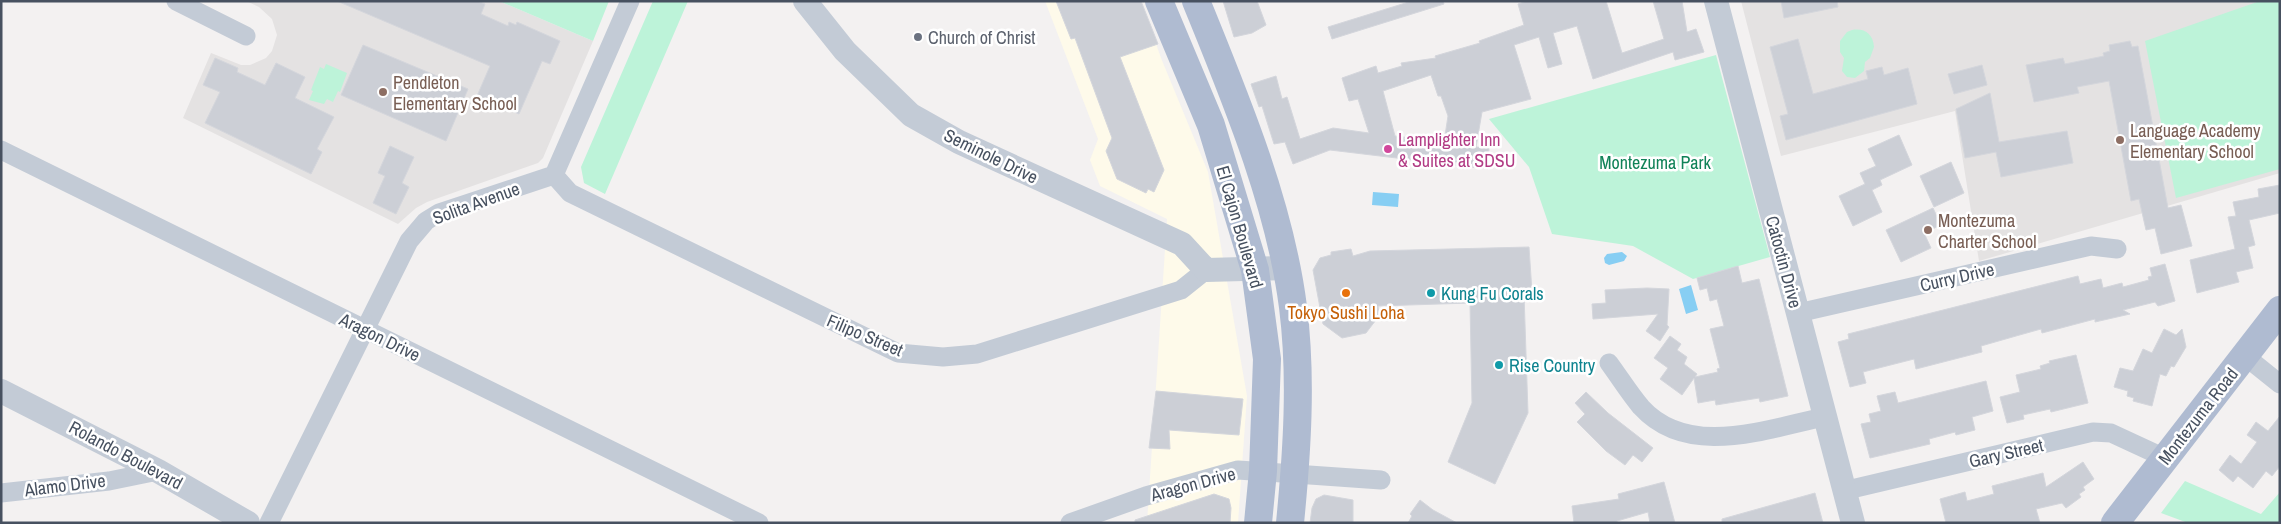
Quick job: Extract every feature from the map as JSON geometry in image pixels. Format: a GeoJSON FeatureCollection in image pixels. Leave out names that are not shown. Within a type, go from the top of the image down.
{"type":"FeatureCollection","features":[{"type":"Feature","properties":{"kind":"main road","name":"El Cajon Boulevard"},"geometry":{"type":"LineString","coordinates":[[1159,1],[1210,125],[1255,270],[1267,359],[1264,471],[1258,523]]}},
{"type":"Feature","properties":{"kind":"main road","name":"El Cajon Boulevard"},"geometry":{"type":"LineString","coordinates":[[1196,1],[1241,112],[1271,208],[1294,307],[1298,372],[1295,474],[1290,523]]}},
{"type":"Feature","properties":{"kind":"main road","name":"Montezuma Road"},"geometry":{"type":"LineString","coordinates":[[2115,523],[2280,310]]}},
{"type":"Feature","properties":{"kind":"street"},"geometry":{"type":"LineString","coordinates":[[176,1],[246,36]]}},
{"type":"Feature","properties":{"kind":"street"},"geometry":{"type":"LineString","coordinates":[[554,175],[630,1]]}},
{"type":"Feature","properties":{"kind":"street","name":"Seminole Drive"},"geometry":{"type":"LineString","coordinates":[[805,1],[844,51],[911,114],[958,142],[1182,244],[1206,270]]}},
{"type":"Feature","properties":{"kind":"street","name":"Catoctin Drive"},"geometry":{"type":"LineString","coordinates":[[1716,1],[1853,523]]}},
{"type":"Feature","properties":{"kind":"street","name":"Aragon Drive"},"geometry":{"type":"LineString","coordinates":[[1,150],[759,523]]}},
{"type":"Feature","properties":{"kind":"street","name":"Filipo Street"},"geometry":{"type":"LineString","coordinates":[[554,175],[570,193],[898,353],[942,357],[977,354],[1181,290],[1206,270]]}},
{"type":"Feature","properties":{"kind":"street","name":"Solita Avenue"},"geometry":{"type":"LineString","coordinates":[[269,523],[410,241],[426,220],[456,207],[554,175]]}},
{"type":"Feature","properties":{"kind":"street","name":"Curry Drive"},"geometry":{"type":"LineString","coordinates":[[1798,313],[2091,246],[2117,249]]}},
{"type":"Feature","properties":{"kind":"street"},"geometry":{"type":"LineString","coordinates":[[1206,270],[1286,268]]}},
{"type":"Feature","properties":{"kind":"street"},"geometry":{"type":"LineString","coordinates":[[2245,356],[2280,384]]}},
{"type":"Feature","properties":{"kind":"street"},"geometry":{"type":"LineString","coordinates":[[1609,363],[1642,408],[1679,433],[1730,438],[1824,417]]}},
{"type":"Feature","properties":{"kind":"street","name":"Rolando Boulevard"},"geometry":{"type":"LineString","coordinates":[[1,391],[158,471],[248,523]]}},
{"type":"Feature","properties":{"kind":"street","name":"Gary Street"},"geometry":{"type":"LineString","coordinates":[[1844,491],[2093,432],[2111,433],[2165,458]]}},
{"type":"Feature","properties":{"kind":"street","name":"Aragon Drive"},"geometry":{"type":"LineString","coordinates":[[1070,523],[1138,498],[1238,470],[1381,480]]}},
{"type":"Feature","properties":{"kind":"street","name":"Alamo Drive"},"geometry":{"type":"LineString","coordinates":[[1,493],[109,481],[158,471]]}},
{"type":"Feature","properties":{"kind":"shaded area","name":"Pendleton Elementary School"},"geometry":{"type":"Polygon","coordinates":[[[246,1],[499,1],[593,41],[543,158],[538,163],[427,202],[416,208],[398,224],[183,118],[211,53],[241,65],[250,65],[266,58],[272,51],[277,35],[272,19],[259,7],[246,1]]]}},
{"type":"Feature","properties":{"kind":"shaded area"},"geometry":{"type":"Polygon","coordinates":[[[1045,1],[1141,1],[1161,58],[1208,172],[1247,396],[1238,523],[1147,523],[1167,219],[1100,186],[1090,160],[1098,139],[1045,1]]]}},
{"type":"Feature","properties":{"kind":"shaded area","name":"Language Academy Elementary School"},"geometry":{"type":"Polygon","coordinates":[[[1741,1],[2280,1],[2280,173],[1979,261],[1955,111],[1781,156],[1741,1]]]}},
{"type":"Feature","properties":{"kind":"green space"},"geometry":{"type":"Polygon","coordinates":[[[499,1],[609,1],[593,41],[499,1]]]}},
{"type":"Feature","properties":{"kind":"green space"},"geometry":{"type":"Polygon","coordinates":[[[653,1],[688,1],[605,194],[584,183],[581,167],[653,1]]]}},
{"type":"Feature","properties":{"kind":"green space"},"geometry":{"type":"Polygon","coordinates":[[[2260,1],[2280,1],[2280,169],[2176,198],[2145,41],[2260,1]]]}},
{"type":"Feature","properties":{"kind":"green space"},"geometry":{"type":"Polygon","coordinates":[[[1861,30],[1868,33],[1874,47],[1870,58],[1865,62],[1864,71],[1855,78],[1847,77],[1842,71],[1844,58],[1840,52],[1840,41],[1847,32],[1861,30]]]}},
{"type":"Feature","properties":{"kind":"green space","name":"Montezuma Park"},"geometry":{"type":"Polygon","coordinates":[[[1716,55],[1770,257],[1693,279],[1633,246],[1552,234],[1529,167],[1489,119],[1716,55]]]}},
{"type":"Feature","properties":{"kind":"green space"},"geometry":{"type":"Polygon","coordinates":[[[326,64],[347,73],[340,92],[338,91],[333,102],[327,99],[324,104],[309,100],[320,67],[324,69],[326,64]]]}},
{"type":"Feature","properties":{"kind":"green space"},"geometry":{"type":"Polygon","coordinates":[[[2185,481],[2261,514],[2280,492],[2280,523],[2188,523],[2161,513],[2185,481]]]}},
{"type":"Feature","properties":{"kind":"water"},"geometry":{"type":"Polygon","coordinates":[[[1373,192],[1399,194],[1398,207],[1372,205],[1373,192]]]}},
{"type":"Feature","properties":{"kind":"water"},"geometry":{"type":"Polygon","coordinates":[[[1622,252],[1627,256],[1624,261],[1609,265],[1605,263],[1604,258],[1607,254],[1622,252]]]}},
{"type":"Feature","properties":{"kind":"water"},"geometry":{"type":"Polygon","coordinates":[[[1691,285],[1698,310],[1686,314],[1679,289],[1691,285]]]}},
{"type":"Feature","properties":{"kind":"building"},"geometry":{"type":"Polygon","coordinates":[[[337,1],[477,1],[485,4],[481,14],[508,26],[509,22],[516,25],[517,22],[560,41],[550,64],[542,61],[519,114],[477,96],[490,66],[337,1]]]}},
{"type":"Feature","properties":{"kind":"building"},"geometry":{"type":"Polygon","coordinates":[[[1056,1],[1141,1],[1158,44],[1120,57],[1164,170],[1154,192],[1148,189],[1146,193],[1117,179],[1106,151],[1112,138],[1075,38],[1071,39],[1056,1]]]}},
{"type":"Feature","properties":{"kind":"building"},"geometry":{"type":"Polygon","coordinates":[[[1223,1],[1257,1],[1266,25],[1252,33],[1234,37],[1223,1]]]}},
{"type":"Feature","properties":{"kind":"building"},"geometry":{"type":"Polygon","coordinates":[[[1412,1],[1443,1],[1444,4],[1332,39],[1328,27],[1412,1]]]}},
{"type":"Feature","properties":{"kind":"building"},"geometry":{"type":"Polygon","coordinates":[[[1527,1],[1606,1],[1622,53],[1664,39],[1653,1],[1682,1],[1687,32],[1696,29],[1704,52],[1675,60],[1673,52],[1593,79],[1577,26],[1553,33],[1562,64],[1548,68],[1539,37],[1514,45],[1531,99],[1482,112],[1476,147],[1489,148],[1488,169],[1330,150],[1293,164],[1285,142],[1274,144],[1262,106],[1259,107],[1251,84],[1276,76],[1282,99],[1287,97],[1300,139],[1333,128],[1369,133],[1358,99],[1349,101],[1342,78],[1376,66],[1378,73],[1402,66],[1401,63],[1436,58],[1435,56],[1480,43],[1479,41],[1524,25],[1518,4],[1527,1]],[[1431,75],[1383,91],[1395,136],[1444,142],[1448,116],[1441,96],[1438,96],[1431,75]]]}},
{"type":"Feature","properties":{"kind":"building"},"geometry":{"type":"Polygon","coordinates":[[[1781,1],[1837,1],[1838,7],[1784,18],[1781,1]]]}},
{"type":"Feature","properties":{"kind":"building"},"geometry":{"type":"Polygon","coordinates":[[[1798,39],[1813,94],[1868,79],[1866,71],[1882,67],[1884,75],[1908,68],[1917,104],[1786,140],[1780,116],[1788,114],[1770,47],[1798,39]]]}},
{"type":"Feature","properties":{"kind":"building"},"geometry":{"type":"Polygon","coordinates":[[[2130,41],[2132,47],[2138,46],[2168,208],[2181,205],[2192,246],[2161,254],[2155,228],[2146,230],[2139,199],[2131,201],[2109,81],[2077,87],[2079,93],[2034,102],[2026,65],[2063,58],[2065,64],[2104,56],[2103,53],[2110,51],[2109,45],[2130,41]]]}},
{"type":"Feature","properties":{"kind":"building"},"geometry":{"type":"Polygon","coordinates":[[[363,45],[468,89],[446,141],[341,95],[363,45]]]}},
{"type":"Feature","properties":{"kind":"building"},"geometry":{"type":"Polygon","coordinates":[[[215,58],[238,68],[237,72],[265,85],[276,63],[305,77],[295,98],[334,117],[317,149],[322,152],[311,174],[205,123],[220,92],[203,85],[215,58]]]}},
{"type":"Feature","properties":{"kind":"building"},"geometry":{"type":"Polygon","coordinates":[[[1982,65],[1987,85],[1954,94],[1948,74],[1982,65]]]}},
{"type":"Feature","properties":{"kind":"building"},"geometry":{"type":"Polygon","coordinates":[[[1990,93],[1999,142],[2067,131],[2073,163],[2001,177],[1996,152],[1965,158],[1956,109],[1990,93]]]}},
{"type":"Feature","properties":{"kind":"building"},"geometry":{"type":"Polygon","coordinates":[[[1899,135],[1912,165],[1880,180],[1882,185],[1872,190],[1882,212],[1853,226],[1839,196],[1865,184],[1860,173],[1876,166],[1868,149],[1899,135]]]}},
{"type":"Feature","properties":{"kind":"building"},"geometry":{"type":"Polygon","coordinates":[[[390,146],[414,157],[402,183],[409,187],[396,214],[373,203],[385,176],[378,173],[390,146]]]}},
{"type":"Feature","properties":{"kind":"building"},"geometry":{"type":"Polygon","coordinates":[[[1951,162],[1964,193],[1934,207],[1920,176],[1951,162]]]}},
{"type":"Feature","properties":{"kind":"building"},"geometry":{"type":"Polygon","coordinates":[[[2280,185],[2280,213],[2249,220],[2255,245],[2248,247],[2253,268],[2236,272],[2239,282],[2197,293],[2190,260],[2235,249],[2228,217],[2236,216],[2233,202],[2259,197],[2258,189],[2280,185]]]}},
{"type":"Feature","properties":{"kind":"building"},"geometry":{"type":"Polygon","coordinates":[[[1933,208],[1941,225],[1924,233],[1931,248],[1901,262],[1886,230],[1933,208]]]}},
{"type":"Feature","properties":{"kind":"building","name":"Rise Country"},"geometry":{"type":"Polygon","coordinates":[[[1529,247],[1532,292],[1524,294],[1528,413],[1495,484],[1448,462],[1472,403],[1470,303],[1378,306],[1379,316],[1366,333],[1342,338],[1323,324],[1313,270],[1320,258],[1331,255],[1331,252],[1351,249],[1353,256],[1370,251],[1529,247]]]}},
{"type":"Feature","properties":{"kind":"building"},"geometry":{"type":"Polygon","coordinates":[[[2165,264],[2175,301],[2158,306],[2155,302],[2123,310],[2130,314],[2095,322],[2095,319],[2042,333],[2041,329],[1981,346],[1982,352],[1916,369],[1914,359],[1863,372],[1866,383],[1850,387],[1838,342],[1849,339],[1848,334],[2078,276],[2080,284],[2101,279],[2103,288],[2122,283],[2123,287],[2149,280],[2148,277],[2152,276],[2150,268],[2165,264]]]}},
{"type":"Feature","properties":{"kind":"building"},"geometry":{"type":"Polygon","coordinates":[[[1738,266],[1742,283],[1759,279],[1788,396],[1760,402],[1759,398],[1716,405],[1715,400],[1698,403],[1694,378],[1682,395],[1660,379],[1668,368],[1654,358],[1670,336],[1681,344],[1677,350],[1687,357],[1684,364],[1697,374],[1695,377],[1718,372],[1717,369],[1720,368],[1710,329],[1724,326],[1717,299],[1710,301],[1707,288],[1700,290],[1697,278],[1738,266]]]}},
{"type":"Feature","properties":{"kind":"building"},"geometry":{"type":"Polygon","coordinates":[[[1669,289],[1667,325],[1669,327],[1660,341],[1646,331],[1658,314],[1593,319],[1592,304],[1606,303],[1605,290],[1669,289]]]}},
{"type":"Feature","properties":{"kind":"building"},"geometry":{"type":"Polygon","coordinates":[[[2164,329],[2176,335],[2182,329],[2186,347],[2174,367],[2171,366],[2166,376],[2160,374],[2152,406],[2133,401],[2134,398],[2127,396],[2128,391],[2114,387],[2120,368],[2133,371],[2143,349],[2152,353],[2164,329]]]}},
{"type":"Feature","properties":{"kind":"building"},"geometry":{"type":"Polygon","coordinates":[[[2076,355],[2088,403],[2051,412],[2050,409],[2023,415],[2024,419],[2007,423],[2000,397],[2020,392],[2016,375],[2041,369],[2040,366],[2050,363],[2049,361],[2076,355]]]}},
{"type":"Feature","properties":{"kind":"building"},"geometry":{"type":"Polygon","coordinates":[[[1986,381],[1993,411],[1972,417],[1975,430],[1956,435],[1955,432],[1929,439],[1930,444],[1870,458],[1861,424],[1871,422],[1869,414],[1881,411],[1877,396],[1895,392],[1898,403],[1986,381]]]}},
{"type":"Feature","properties":{"kind":"building"},"geometry":{"type":"Polygon","coordinates":[[[1156,391],[1243,399],[1239,435],[1169,430],[1170,449],[1149,448],[1156,391]]]}},
{"type":"Feature","properties":{"kind":"building"},"geometry":{"type":"Polygon","coordinates":[[[1586,392],[1608,413],[1653,448],[1642,462],[1633,455],[1625,465],[1606,451],[1577,422],[1585,414],[1575,403],[1586,392]]]}},
{"type":"Feature","properties":{"kind":"building"},"geometry":{"type":"Polygon","coordinates":[[[2280,416],[2280,466],[2272,476],[2266,471],[2253,488],[2238,476],[2233,482],[2219,470],[2230,455],[2241,464],[2257,442],[2247,435],[2256,422],[2268,431],[2280,416]]]}},
{"type":"Feature","properties":{"kind":"building"},"geometry":{"type":"Polygon","coordinates":[[[2083,462],[2094,479],[2083,487],[2085,490],[2079,494],[2081,497],[2066,508],[2062,503],[2036,509],[2040,523],[1946,523],[1940,499],[1965,492],[1967,501],[1994,494],[1992,486],[2043,473],[2046,487],[2083,462]]]}},
{"type":"Feature","properties":{"kind":"building"},"geometry":{"type":"Polygon","coordinates":[[[1664,482],[1675,523],[1650,523],[1648,512],[1617,521],[1617,523],[1574,523],[1572,506],[1619,499],[1618,494],[1664,482]]]}},
{"type":"Feature","properties":{"kind":"building"},"geometry":{"type":"Polygon","coordinates":[[[1815,493],[1823,523],[1722,523],[1722,519],[1815,493]]]}},
{"type":"Feature","properties":{"kind":"building"},"geometry":{"type":"Polygon","coordinates":[[[1214,494],[1229,499],[1231,508],[1230,523],[1135,523],[1135,520],[1214,494]]]}},
{"type":"Feature","properties":{"kind":"building"},"geometry":{"type":"Polygon","coordinates":[[[1324,495],[1353,500],[1353,523],[1310,523],[1312,508],[1316,499],[1324,495]]]}},
{"type":"Feature","properties":{"kind":"building"},"geometry":{"type":"Polygon","coordinates":[[[1420,500],[1433,510],[1457,523],[1408,523],[1412,516],[1410,514],[1420,500]]]}},
{"type":"Feature","properties":{"kind":"place","name":"Church of Christ"},"geometry":{"type":"Point","coordinates":[918,37]}},
{"type":"Feature","properties":{"kind":"place","name":"Pendleton Elementary School"},"geometry":{"type":"Point","coordinates":[383,92]}},
{"type":"Feature","properties":{"kind":"place","name":"Language Academy Elementary School"},"geometry":{"type":"Point","coordinates":[2120,140]}},
{"type":"Feature","properties":{"kind":"place","name":"Lamplighter Inn & Suites at SDSU"},"geometry":{"type":"Point","coordinates":[1388,149]}},
{"type":"Feature","properties":{"kind":"place","name":"Montezuma Charter School"},"geometry":{"type":"Point","coordinates":[1928,230]}},
{"type":"Feature","properties":{"kind":"place","name":"Tokyo Sushi Loha"},"geometry":{"type":"Point","coordinates":[1346,293]}},
{"type":"Feature","properties":{"kind":"place","name":"Kung Fu Corals"},"geometry":{"type":"Point","coordinates":[1431,293]}},
{"type":"Feature","properties":{"kind":"place","name":"Rise Country"},"geometry":{"type":"Point","coordinates":[1499,365]}}]}
